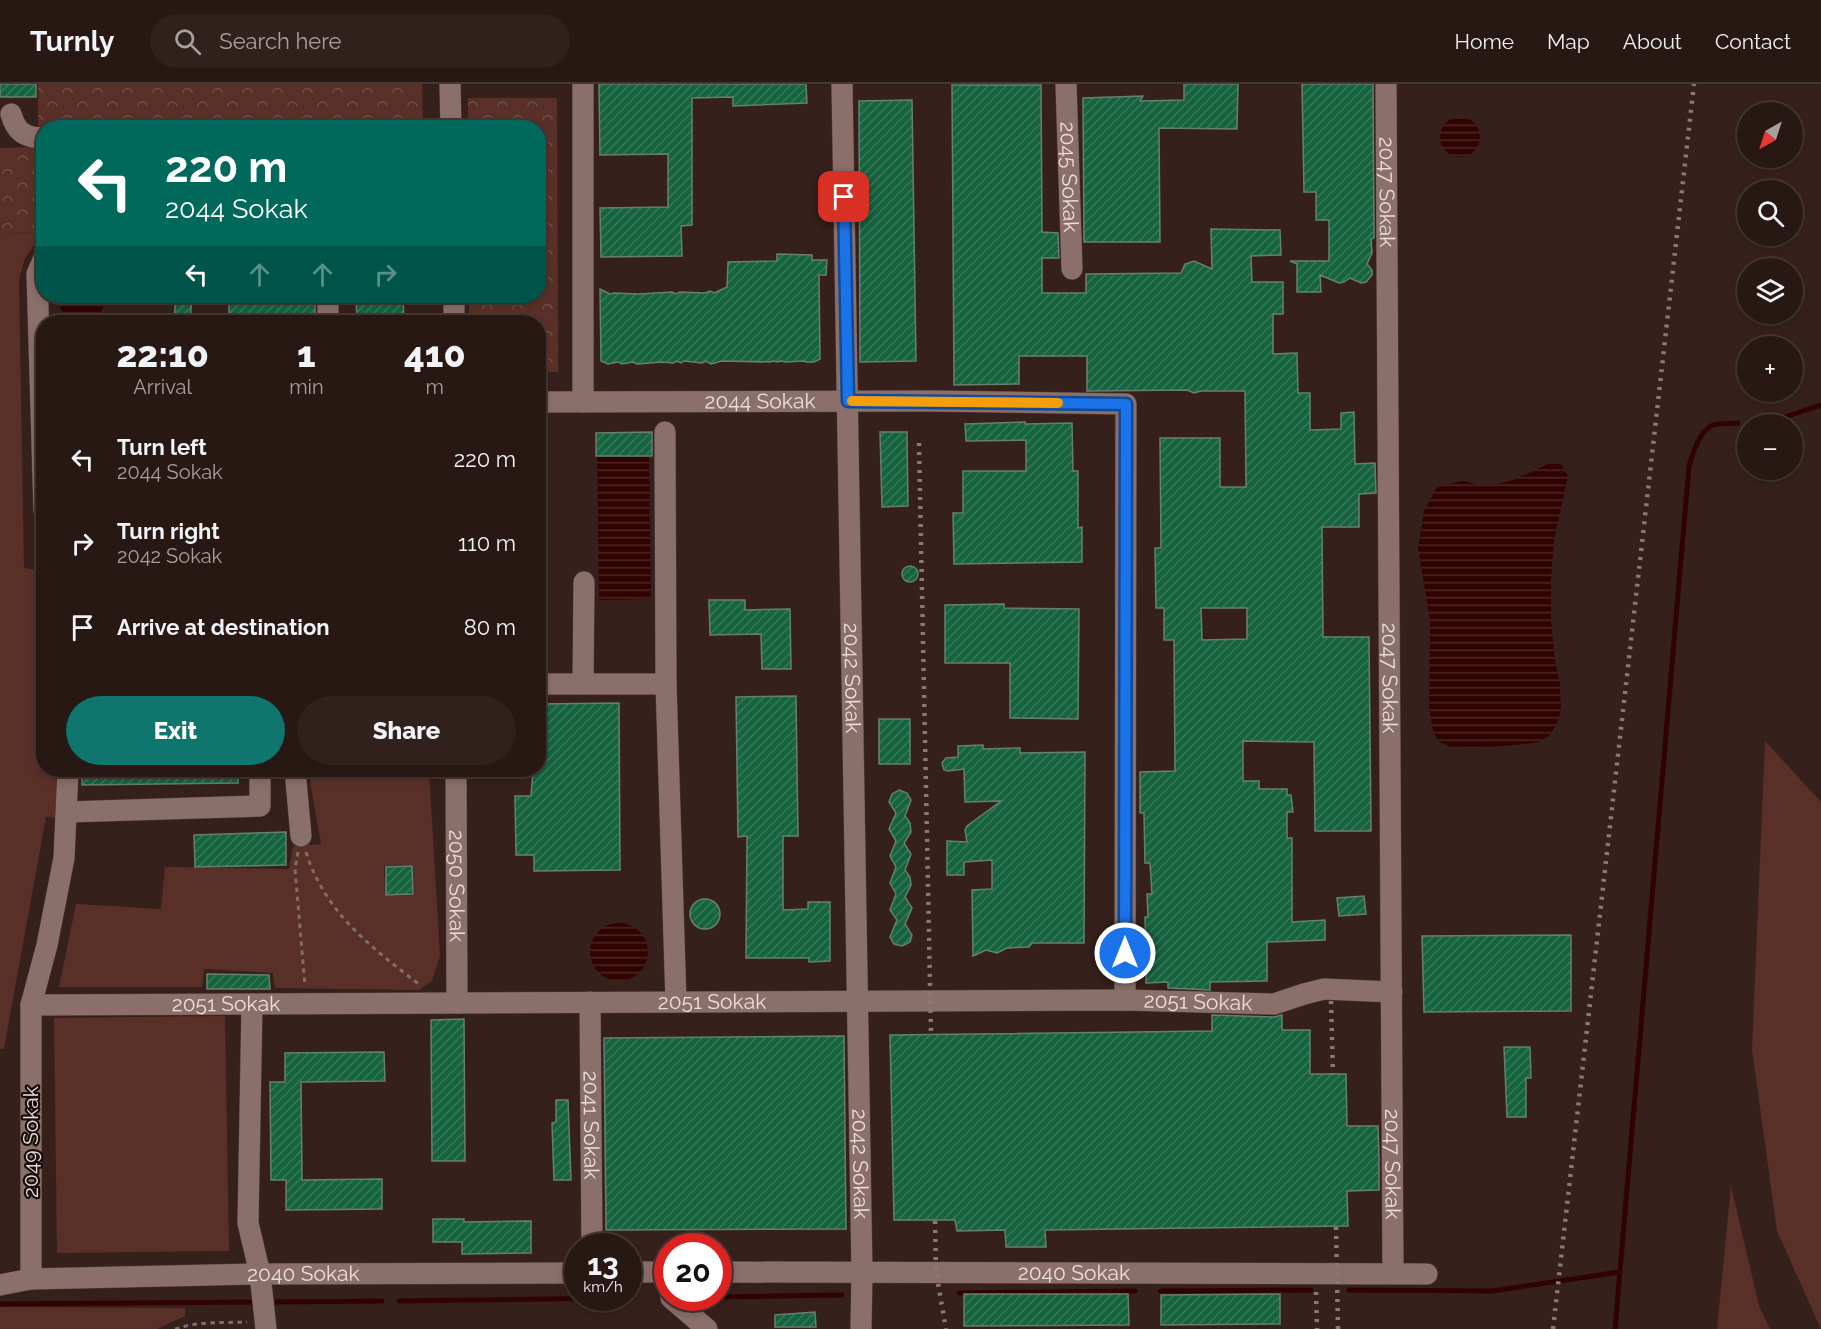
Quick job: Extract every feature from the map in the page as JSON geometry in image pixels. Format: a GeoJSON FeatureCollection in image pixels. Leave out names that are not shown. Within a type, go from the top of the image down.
{"type":"FeatureCollection","features":[{"type":"Feature","properties":{"kind":"lane"},"geometry":{"type":"LineString","coordinates":[[450,84],[451,120]]}},
{"type":"Feature","properties":{"kind":"lane"},"geometry":{"type":"LineString","coordinates":[[582,402],[583,84]]}},
{"type":"Feature","properties":{"kind":"lane","name":"2042 Sokak"},"geometry":{"type":"LineString","coordinates":[[842,84],[858,1001],[861,1329]]}},
{"type":"Feature","properties":{"kind":"lane","name":"2045 Sokak"},"geometry":{"type":"LineString","coordinates":[[1066,84],[1072,269]]}},
{"type":"Feature","properties":{"kind":"lane","name":"2047 Sokak"},"geometry":{"type":"LineString","coordinates":[[1386,84],[1393,1273]]}},
{"type":"Feature","properties":{"kind":"lane"},"geometry":{"type":"LineString","coordinates":[[11,114],[17,129],[25,136],[36,137]]}},
{"type":"Feature","properties":{"kind":"lane","name":"2044 Sokak"},"geometry":{"type":"LineString","coordinates":[[546,402],[848,401],[1126,404],[1125,1000]]}},
{"type":"Feature","properties":{"kind":"lane"},"geometry":{"type":"LineString","coordinates":[[665,432],[666,684],[676,1002]]}},
{"type":"Feature","properties":{"kind":"lane"},"geometry":{"type":"LineString","coordinates":[[583,684],[584,582]]}},
{"type":"Feature","properties":{"kind":"lane"},"geometry":{"type":"LineString","coordinates":[[546,684],[666,684]]}},
{"type":"Feature","properties":{"kind":"lane","name":"2049 Sokak"},"geometry":{"type":"LineString","coordinates":[[31,1279],[30,1005],[47,945],[64,858],[68,777]]}},
{"type":"Feature","properties":{"kind":"lane"},"geometry":{"type":"LineString","coordinates":[[67,812],[260,806],[260,777]]}},
{"type":"Feature","properties":{"kind":"lane"},"geometry":{"type":"LineString","coordinates":[[296,777],[301,836]]}},
{"type":"Feature","properties":{"kind":"lane","name":"2050 Sokak"},"geometry":{"type":"LineString","coordinates":[[450,1003],[456,777]]}},
{"type":"Feature","properties":{"kind":"lane","name":"2051 Sokak"},"geometry":{"type":"LineString","coordinates":[[30,1005],[1125,1000],[1274,1004],[1324,989],[1392,992]]}},
{"type":"Feature","properties":{"kind":"lane","name":"2041 Sokak"},"geometry":{"type":"LineString","coordinates":[[590,1002],[592,1233]]}},
{"type":"Feature","properties":{"kind":"lane"},"geometry":{"type":"LineString","coordinates":[[252,1004],[248,1223],[260,1274],[266,1326]]}},
{"type":"Feature","properties":{"kind":"lane","name":"2040 Sokak"},"geometry":{"type":"LineString","coordinates":[[0,1271],[31,1279]]}},
{"type":"Feature","properties":{"kind":"lane","name":"2040 Sokak"},"geometry":{"type":"LineString","coordinates":[[732,1272],[1427,1274]]}},
{"type":"Feature","properties":{"kind":"lane","name":"2040 Sokak"},"geometry":{"type":"LineString","coordinates":[[0,1286],[31,1279],[260,1274],[564,1273]]}},
{"type":"Feature","properties":{"kind":"lane"},"geometry":{"type":"LineString","coordinates":[[686,1311],[707,1329]]}},
{"type":"Feature","properties":{"kind":"path"},"geometry":{"type":"LineString","coordinates":[[301,836],[311,869],[324,894],[345,922],[398,968],[450,1003]]}},
{"type":"Feature","properties":{"kind":"path"},"geometry":{"type":"LineString","coordinates":[[301,836],[295,869],[307,1004]]}},
{"type":"Feature","properties":{"kind":"path"},"geometry":{"type":"LineString","coordinates":[[205,1323],[205,1329]]}},
{"type":"Feature","properties":{"kind":"path"},"geometry":{"type":"LineString","coordinates":[[175,1329],[205,1323],[266,1326]]}},
{"type":"Feature","properties":{"kind":"green space"},"geometry":{"type":"Polygon","coordinates":[[[38,84],[422,84],[423,120],[38,120],[38,84]]]}},
{"type":"Feature","properties":{"kind":"green space"},"geometry":{"type":"Polygon","coordinates":[[[468,98],[557,98],[558,372],[546,372],[546,315],[469,315],[469,303],[546,303],[546,120],[468,120],[468,98]]]}},
{"type":"Feature","properties":{"kind":"green space"},"geometry":{"type":"Polygon","coordinates":[[[36,147],[36,232],[0,233],[0,148],[36,147]]]}},
{"type":"Feature","properties":{"kind":"green space"},"geometry":{"type":"Polygon","coordinates":[[[36,232],[36,242],[25,258],[19,279],[24,568],[36,570],[36,777],[56,777],[58,818],[46,817],[4,1049],[0,1049],[0,233],[36,232]]]}},
{"type":"Feature","properties":{"kind":"green space"},"geometry":{"type":"Polygon","coordinates":[[[1765,741],[1821,802],[1821,1329],[1777,1231],[1752,1049],[1765,741]]]}},
{"type":"Feature","properties":{"kind":"green space"},"geometry":{"type":"Polygon","coordinates":[[[309,777],[429,777],[440,956],[432,981],[419,990],[275,988],[273,973],[204,969],[202,987],[59,987],[76,904],[161,909],[165,867],[289,869],[293,846],[321,844],[309,777]],[[413,865],[384,866],[385,896],[414,895],[413,865]]]}},
{"type":"Feature","properties":{"kind":"green space"},"geometry":{"type":"Polygon","coordinates":[[[225,1016],[229,1251],[57,1253],[54,1018],[225,1016]]]}},
{"type":"Feature","properties":{"kind":"green space"},"geometry":{"type":"Polygon","coordinates":[[[1731,1186],[1759,1306],[1770,1329],[1717,1329],[1731,1186]]]}},
{"type":"Feature","properties":{"kind":"green space"},"geometry":{"type":"Polygon","coordinates":[[[0,1307],[185,1308],[185,1316],[157,1329],[0,1329],[0,1307]]]}},
{"type":"Feature","properties":{"kind":"shaded area"},"geometry":{"type":"Polygon","coordinates":[[[1460,117],[1468,118],[1474,123],[1479,129],[1479,145],[1474,151],[1468,156],[1460,157],[1452,156],[1446,151],[1441,145],[1440,137],[1441,129],[1446,123],[1452,118],[1460,117]]]}},
{"type":"Feature","properties":{"kind":"shaded area"},"geometry":{"type":"Polygon","coordinates":[[[59,303],[104,303],[98,315],[65,315],[59,303]]]}},
{"type":"Feature","properties":{"kind":"shaded area"},"geometry":{"type":"Polygon","coordinates":[[[597,457],[649,457],[651,599],[599,600],[597,457]]]}},
{"type":"Feature","properties":{"kind":"shaded area"},"geometry":{"type":"Polygon","coordinates":[[[1548,464],[1561,464],[1568,476],[1554,540],[1551,580],[1551,620],[1560,685],[1561,711],[1557,724],[1549,736],[1539,742],[1476,748],[1451,747],[1439,742],[1433,731],[1429,707],[1430,621],[1418,548],[1424,511],[1437,487],[1463,481],[1488,487],[1513,480],[1548,464]]]}},
{"type":"Feature","properties":{"kind":"shaded area"},"geometry":{"type":"Polygon","coordinates":[[[619,923],[630,925],[643,936],[648,952],[646,963],[635,976],[619,981],[608,979],[595,968],[590,952],[592,941],[603,928],[619,923]]]}},
{"type":"Feature","properties":{"kind":"building"},"geometry":{"type":"Polygon","coordinates":[[[0,84],[36,84],[36,97],[0,97],[0,84]]]}},
{"type":"Feature","properties":{"kind":"building"},"geometry":{"type":"Polygon","coordinates":[[[599,84],[806,84],[807,103],[733,106],[733,97],[692,98],[692,225],[681,226],[682,256],[601,257],[600,208],[668,207],[668,154],[600,155],[599,84]]]}},
{"type":"Feature","properties":{"kind":"building"},"geometry":{"type":"Polygon","coordinates":[[[1184,84],[1238,84],[1237,129],[1159,128],[1160,242],[1084,242],[1083,98],[1143,96],[1140,101],[1184,100],[1184,84]]]}},
{"type":"Feature","properties":{"kind":"building"},"geometry":{"type":"Polygon","coordinates":[[[1302,84],[1373,84],[1374,238],[1371,239],[1372,253],[1367,264],[1372,270],[1372,275],[1366,282],[1361,283],[1350,278],[1339,283],[1320,275],[1321,292],[1297,292],[1297,264],[1290,261],[1329,261],[1329,220],[1316,220],[1316,192],[1304,192],[1302,84]]]}},
{"type":"Feature","properties":{"kind":"building"},"geometry":{"type":"Polygon","coordinates":[[[952,85],[1041,85],[1042,232],[1058,233],[1059,258],[1042,258],[1042,293],[1086,293],[1086,274],[1181,273],[1185,264],[1194,261],[1212,269],[1211,229],[1280,230],[1281,255],[1251,256],[1252,282],[1283,282],[1283,314],[1273,314],[1273,354],[1297,353],[1298,393],[1310,393],[1310,430],[1341,429],[1341,413],[1354,412],[1355,464],[1375,463],[1376,493],[1359,494],[1359,527],[1322,527],[1323,637],[1369,637],[1371,831],[1315,831],[1314,742],[1243,741],[1243,781],[1259,781],[1259,789],[1287,789],[1287,795],[1291,795],[1293,812],[1287,812],[1287,838],[1292,838],[1292,922],[1325,920],[1325,940],[1267,942],[1267,981],[1210,982],[1210,990],[1168,988],[1168,982],[1146,983],[1145,917],[1148,917],[1147,894],[1152,894],[1150,863],[1145,863],[1144,813],[1140,813],[1140,772],[1175,771],[1174,640],[1164,640],[1164,608],[1156,608],[1155,548],[1161,548],[1160,438],[1220,438],[1220,487],[1246,487],[1245,391],[1194,393],[1187,390],[1087,391],[1087,356],[1019,356],[1019,384],[954,385],[952,85]],[[1201,608],[1202,640],[1247,639],[1247,608],[1201,608]]]}},
{"type":"Feature","properties":{"kind":"building"},"geometry":{"type":"Polygon","coordinates":[[[912,100],[916,361],[860,362],[859,101],[912,100]]]}},
{"type":"Feature","properties":{"kind":"building"},"geometry":{"type":"Polygon","coordinates":[[[777,254],[812,255],[812,260],[827,260],[826,275],[819,275],[820,359],[814,362],[722,361],[711,364],[706,361],[702,363],[677,361],[673,363],[622,364],[618,362],[608,364],[601,361],[600,289],[610,294],[672,292],[676,294],[710,291],[714,293],[727,287],[728,262],[777,261],[777,254]]]}},
{"type":"Feature","properties":{"kind":"building"},"geometry":{"type":"Polygon","coordinates":[[[175,303],[191,303],[191,315],[175,315],[175,303]]]}},
{"type":"Feature","properties":{"kind":"building"},"geometry":{"type":"Polygon","coordinates":[[[229,303],[315,303],[315,315],[229,315],[229,303]]]}},
{"type":"Feature","properties":{"kind":"building"},"geometry":{"type":"Polygon","coordinates":[[[356,303],[403,303],[404,315],[357,315],[356,303]]]}},
{"type":"Feature","properties":{"kind":"building"},"geometry":{"type":"Polygon","coordinates":[[[1025,422],[1025,424],[1072,423],[1073,471],[1078,471],[1078,528],[1082,527],[1082,562],[954,564],[953,513],[963,513],[963,471],[1026,471],[1026,440],[966,441],[965,424],[1025,422]]]}},
{"type":"Feature","properties":{"kind":"building"},"geometry":{"type":"Polygon","coordinates":[[[652,432],[652,456],[596,456],[596,433],[652,432]]]}},
{"type":"Feature","properties":{"kind":"building"},"geometry":{"type":"Polygon","coordinates":[[[880,432],[907,432],[908,506],[882,507],[880,432]]]}},
{"type":"Feature","properties":{"kind":"building"},"geometry":{"type":"Polygon","coordinates":[[[910,566],[916,568],[918,574],[916,580],[910,582],[904,580],[902,574],[904,568],[910,566]]]}},
{"type":"Feature","properties":{"kind":"building"},"geometry":{"type":"Polygon","coordinates":[[[709,600],[745,600],[745,610],[790,609],[791,669],[762,669],[761,634],[710,635],[709,600]]]}},
{"type":"Feature","properties":{"kind":"building"},"geometry":{"type":"Polygon","coordinates":[[[1004,604],[1004,608],[1079,609],[1078,719],[1010,718],[1010,663],[945,663],[945,605],[1004,604]]]}},
{"type":"Feature","properties":{"kind":"building"},"geometry":{"type":"Polygon","coordinates":[[[796,696],[798,836],[783,836],[783,910],[808,909],[808,902],[830,902],[830,961],[809,962],[809,958],[746,958],[747,836],[738,837],[736,697],[796,696]]]}},
{"type":"Feature","properties":{"kind":"building"},"geometry":{"type":"Polygon","coordinates":[[[619,703],[620,870],[534,871],[534,855],[516,855],[515,796],[531,796],[532,777],[546,777],[546,704],[619,703]]]}},
{"type":"Feature","properties":{"kind":"building"},"geometry":{"type":"Polygon","coordinates":[[[879,719],[910,719],[910,764],[879,764],[879,719]]]}},
{"type":"Feature","properties":{"kind":"building"},"geometry":{"type":"Polygon","coordinates":[[[983,745],[983,749],[1020,748],[1020,753],[1085,752],[1084,943],[1032,943],[1029,947],[1007,948],[997,953],[986,950],[973,956],[972,890],[992,889],[992,860],[964,862],[964,875],[947,875],[947,841],[967,842],[965,830],[967,826],[1001,801],[965,802],[964,769],[944,770],[942,763],[946,758],[958,757],[958,746],[983,745]]]}},
{"type":"Feature","properties":{"kind":"building"},"geometry":{"type":"Polygon","coordinates":[[[82,777],[238,777],[238,783],[82,785],[82,777]]]}},
{"type":"Feature","properties":{"kind":"building"},"geometry":{"type":"Polygon","coordinates":[[[899,790],[907,793],[911,800],[905,816],[910,823],[911,832],[904,843],[911,854],[905,870],[910,877],[911,885],[905,897],[912,908],[905,924],[912,935],[910,942],[902,946],[894,944],[890,937],[897,920],[890,910],[896,894],[890,883],[896,867],[890,856],[896,841],[889,829],[896,813],[889,802],[892,794],[899,790]]]}},
{"type":"Feature","properties":{"kind":"building"},"geometry":{"type":"Polygon","coordinates":[[[286,832],[286,865],[195,867],[194,835],[286,832]]]}},
{"type":"Feature","properties":{"kind":"building"},"geometry":{"type":"Polygon","coordinates":[[[412,866],[413,894],[386,895],[386,867],[412,866]]]}},
{"type":"Feature","properties":{"kind":"building"},"geometry":{"type":"Polygon","coordinates":[[[1364,896],[1366,914],[1339,916],[1337,898],[1364,896]]]}},
{"type":"Feature","properties":{"kind":"building"},"geometry":{"type":"Polygon","coordinates":[[[705,899],[715,904],[720,914],[715,924],[705,929],[695,924],[690,914],[695,904],[705,899]]]}},
{"type":"Feature","properties":{"kind":"building"},"geometry":{"type":"Polygon","coordinates":[[[1571,935],[1571,1011],[1424,1012],[1422,936],[1571,935]]]}},
{"type":"Feature","properties":{"kind":"building"},"geometry":{"type":"Polygon","coordinates":[[[207,974],[269,975],[270,989],[207,989],[207,974]]]}},
{"type":"Feature","properties":{"kind":"building"},"geometry":{"type":"Polygon","coordinates":[[[1212,1015],[1274,1017],[1282,1015],[1282,1030],[1310,1030],[1310,1074],[1346,1074],[1347,1126],[1378,1126],[1379,1157],[1379,1190],[1347,1191],[1348,1226],[1045,1230],[1046,1247],[1006,1247],[1005,1230],[957,1231],[955,1220],[894,1220],[890,1035],[1212,1031],[1212,1015]]]}},
{"type":"Feature","properties":{"kind":"building"},"geometry":{"type":"Polygon","coordinates":[[[464,1019],[465,1161],[432,1161],[431,1020],[464,1019]]]}},
{"type":"Feature","properties":{"kind":"building"},"geometry":{"type":"Polygon","coordinates":[[[844,1036],[846,1229],[606,1230],[604,1038],[844,1036]]]}},
{"type":"Feature","properties":{"kind":"building"},"geometry":{"type":"Polygon","coordinates":[[[1504,1047],[1530,1047],[1531,1078],[1526,1078],[1526,1117],[1507,1117],[1504,1047]]]}},
{"type":"Feature","properties":{"kind":"building"},"geometry":{"type":"Polygon","coordinates":[[[384,1052],[385,1081],[301,1082],[302,1180],[382,1179],[382,1209],[286,1210],[286,1180],[271,1180],[270,1082],[285,1082],[285,1053],[384,1052]]]}},
{"type":"Feature","properties":{"kind":"building"},"geometry":{"type":"Polygon","coordinates":[[[556,1100],[568,1100],[571,1180],[554,1180],[552,1123],[556,1122],[556,1100]]]}},
{"type":"Feature","properties":{"kind":"building"},"geometry":{"type":"Polygon","coordinates":[[[433,1219],[464,1219],[464,1222],[531,1221],[531,1253],[462,1254],[462,1242],[433,1242],[433,1219]]]}},
{"type":"Feature","properties":{"kind":"building"},"geometry":{"type":"Polygon","coordinates":[[[964,1294],[1128,1294],[1129,1325],[964,1326],[964,1294]]]}},
{"type":"Feature","properties":{"kind":"building"},"geometry":{"type":"Polygon","coordinates":[[[1280,1294],[1280,1324],[1161,1325],[1161,1295],[1280,1294]]]}},
{"type":"Feature","properties":{"kind":"building"},"geometry":{"type":"Polygon","coordinates":[[[815,1312],[816,1327],[775,1327],[775,1315],[815,1312]]]}},
{"type":"Feature","properties":{"kind":"waterway"},"geometry":{"type":"LineString","coordinates":[[1794,414],[1821,405]]}},
{"type":"Feature","properties":{"kind":"waterway"},"geometry":{"type":"LineString","coordinates":[[1615,1329],[1689,466],[1697,443],[1708,428],[1716,424],[1737,423]]}},
{"type":"Feature","properties":{"kind":"waterway"},"geometry":{"type":"LineString","coordinates":[[1349,1290],[1492,1291],[1620,1272]]}},
{"type":"Feature","properties":{"kind":"waterway"},"geometry":{"type":"LineString","coordinates":[[1160,1291],[1311,1290]]}},
{"type":"Feature","properties":{"kind":"waterway"},"geometry":{"type":"LineString","coordinates":[[959,1293],[1135,1291]]}},
{"type":"Feature","properties":{"kind":"waterway"},"geometry":{"type":"LineString","coordinates":[[732,1297],[842,1295]]}},
{"type":"Feature","properties":{"kind":"waterway"},"geometry":{"type":"LineString","coordinates":[[399,1301],[564,1299]]}},
{"type":"Feature","properties":{"kind":"waterway"},"geometry":{"type":"LineString","coordinates":[[277,1302],[382,1301]]}},
{"type":"Feature","properties":{"kind":"waterway"},"geometry":{"type":"LineString","coordinates":[[0,1304],[258,1302]]}},
{"type":"Feature","properties":{"kind":"railway"},"geometry":{"type":"LineString","coordinates":[[1553,1329],[1694,84]]}},
{"type":"Feature","properties":{"kind":"railway"},"geometry":{"type":"LineString","coordinates":[[919,443],[931,1034]]}},
{"type":"Feature","properties":{"kind":"railway"},"geometry":{"type":"LineString","coordinates":[[1331,1001],[1333,1074]]}},
{"type":"Feature","properties":{"kind":"railway"},"geometry":{"type":"LineString","coordinates":[[935,1221],[936,1272],[946,1329]]}},
{"type":"Feature","properties":{"kind":"railway"},"geometry":{"type":"LineString","coordinates":[[1336,1227],[1338,1329]]}},
{"type":"Feature","properties":{"kind":"railway"},"geometry":{"type":"LineString","coordinates":[[1316,1292],[1317,1329]]}},
{"type":"Feature","properties":{"kind":"slow traffic"},"geometry":{"type":"LineString","coordinates":[[852,401],[1058,403]]}},
{"type":"Feature","properties":{"kind":"route"},"geometry":{"type":"LineString","coordinates":[[844,197],[848,401],[1126,404],[1125,953]]}}]}
